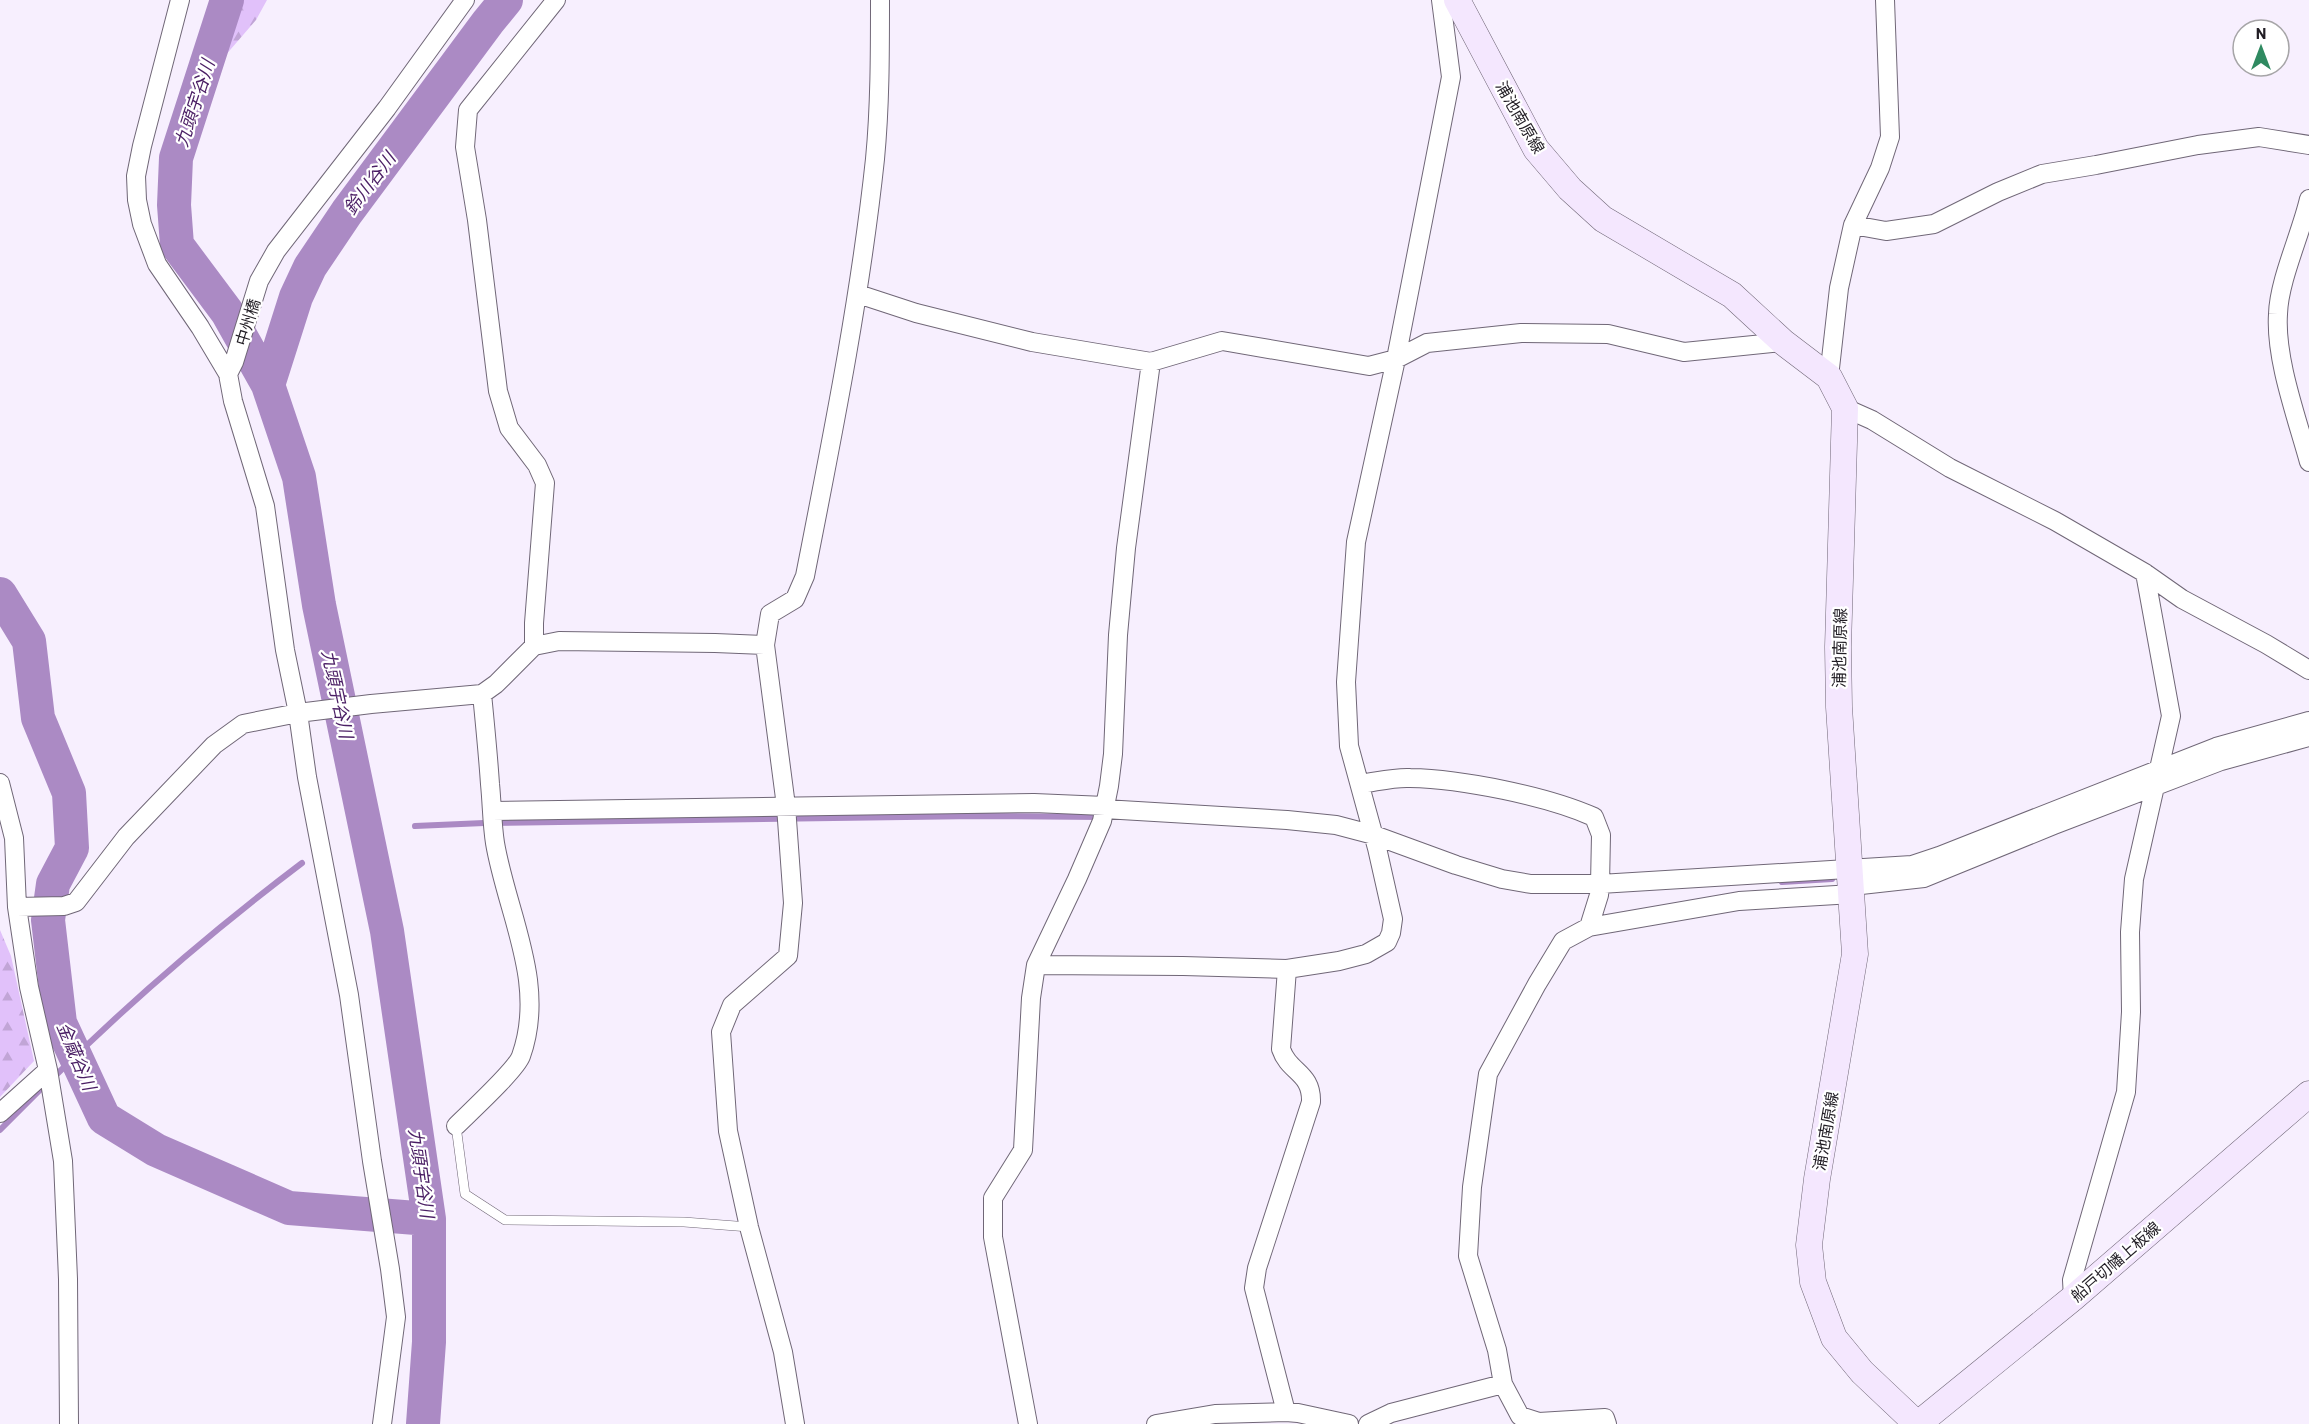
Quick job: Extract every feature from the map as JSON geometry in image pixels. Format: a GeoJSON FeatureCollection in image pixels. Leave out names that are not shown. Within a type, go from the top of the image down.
{"type":"FeatureCollection","features":[{"type":"Feature","properties":{"kind":"main road","name":"浦池南原線"},"geometry":{"type":"LineString","coordinates":[[1457,0],[1536,148],[1570,189],[1603,219],[1732,295],[1783,342],[1829,377],[1845,408],[1838,647],[1839,707],[1855,954],[1817,1179],[1809,1245],[1813,1282],[1834,1338],[1862,1372],[1917,1424]]}},
{"type":"Feature","properties":{"kind":"main road","name":"船戸切幡上板線"},"geometry":{"type":"LineString","coordinates":[[1917,1424],[2073,1298],[2309,1094]]}},
{"type":"Feature","properties":{"kind":"street"},"geometry":{"type":"LineString","coordinates":[[180,0],[142,146],[136,176],[136,200],[157,264],[231,368],[233,401],[265,506],[285,650],[301,713],[307,777],[349,995],[396,1317],[382,1424]]}},
{"type":"Feature","properties":{"kind":"street","name":"中州橋"},"geometry":{"type":"LineString","coordinates":[[231,368],[260,281],[276,251],[387,108],[465,0]]}},
{"type":"Feature","properties":{"kind":"street"},"geometry":{"type":"LineString","coordinates":[[534,646],[545,483],[537,465],[509,428],[498,391],[477,219],[465,147],[468,110],[556,0]]}},
{"type":"Feature","properties":{"kind":"street"},"geometry":{"type":"LineString","coordinates":[[795,1424],[783,1352],[748,1227],[728,1131],[721,1032],[732,1005],[788,956],[794,903],[786,814],[765,645],[770,614],[795,599],[805,576],[858,294],[875,157],[880,0]]}},
{"type":"Feature","properties":{"kind":"street"},"geometry":{"type":"LineString","coordinates":[[1036,965],[1287,969],[1339,961],[1366,954],[1387,942],[1391,933],[1393,919],[1349,746],[1346,682],[1356,542],[1396,359],[1451,77],[1440,0]]}},
{"type":"Feature","properties":{"kind":"street"},"geometry":{"type":"LineString","coordinates":[[1829,377],[1839,288],[1853,225],[1880,168],[1890,136],[1885,0]]}},
{"type":"Feature","properties":{"kind":"street"},"geometry":{"type":"LineString","coordinates":[[1853,225],[1886,231],[1934,224],[1998,192],[2042,174],[2198,145],[2259,137],[2309,145]]}},
{"type":"Feature","properties":{"kind":"street"},"geometry":{"type":"LineString","coordinates":[[2309,199],[2282,292],[2278,314],[2280,353],[2309,462]]}},
{"type":"Feature","properties":{"kind":"street"},"geometry":{"type":"LineString","coordinates":[[858,294],[916,313],[1032,342],[1151,362],[1222,341],[1369,366],[1396,359],[1427,343],[1521,333],[1608,334],[1684,352],[1783,342]]}},
{"type":"Feature","properties":{"kind":"street"},"geometry":{"type":"LineString","coordinates":[[1028,1424],[993,1237],[993,1198],[1023,1150],[1031,998],[1036,965],[1077,879],[1104,813],[1113,753],[1118,635],[1126,548],[1151,362]]}},
{"type":"Feature","properties":{"kind":"street"},"geometry":{"type":"LineString","coordinates":[[1845,408],[1872,420],[1950,468],[2055,520],[2145,573],[2182,599],[2309,670]]}},
{"type":"Feature","properties":{"kind":"street"},"geometry":{"type":"LineString","coordinates":[[2073,1298],[2072,1280],[2127,1092],[2131,1012],[2130,932],[2134,879],[2171,716],[2145,573]]}},
{"type":"Feature","properties":{"kind":"street"},"geometry":{"type":"LineString","coordinates":[[26,907],[64,906],[76,902],[126,837],[214,745],[243,724],[301,713],[371,704],[482,694],[496,684],[534,646],[559,641],[765,645]]}},
{"type":"Feature","properties":{"kind":"street"},"geometry":{"type":"LineString","coordinates":[[456,1126],[520,1059],[528,1031],[529,984],[523,946],[502,878],[493,819],[482,694]]}},
{"type":"Feature","properties":{"kind":"street"},"geometry":{"type":"LineString","coordinates":[[2158,778],[2250,736],[2309,721]]}},
{"type":"Feature","properties":{"kind":"street"},"geometry":{"type":"LineString","coordinates":[[1607,1424],[1605,1418],[1539,1422],[1520,1416],[1503,1383],[1497,1350],[1468,1256],[1472,1187],[1488,1074],[1563,941],[1589,927],[1852,883],[1940,856],[2158,778],[2309,736]]}},
{"type":"Feature","properties":{"kind":"street"},"geometry":{"type":"LineString","coordinates":[[1360,784],[1408,778],[1452,782],[1570,806],[1594,817],[1601,835],[1600,890],[1589,927]]}},
{"type":"Feature","properties":{"kind":"street"},"geometry":{"type":"LineString","coordinates":[[0,783],[14,838],[26,907],[29,987],[48,1070],[63,1161],[68,1279],[69,1424]]}},
{"type":"Feature","properties":{"kind":"street"},"geometry":{"type":"LineString","coordinates":[[493,819],[786,814],[1034,803],[1104,813],[1287,820],[1336,825],[1375,841],[1502,879],[1531,884],[1600,890],[1852,883]]}},
{"type":"Feature","properties":{"kind":"street"},"geometry":{"type":"LineString","coordinates":[[1286,1412],[1254,1288],[1257,1268],[1311,1102],[1309,1083],[1284,1057],[1281,1049],[1287,969]]}},
{"type":"Feature","properties":{"kind":"street"},"geometry":{"type":"LineString","coordinates":[[0,1113],[48,1070]]}},
{"type":"Feature","properties":{"kind":"street"},"geometry":{"type":"LineString","coordinates":[[1368,1424],[1391,1413],[1503,1383]]}},
{"type":"Feature","properties":{"kind":"street"},"geometry":{"type":"LineString","coordinates":[[1156,1424],[1215,1414],[1286,1412],[1349,1424]]}},
{"type":"Feature","properties":{"kind":"lane"},"geometry":{"type":"LineString","coordinates":[[456,1126],[465,1194],[506,1221],[684,1222],[748,1227]]}},
{"type":"Feature","properties":{"kind":"green space"},"geometry":{"type":"Polygon","coordinates":[[[242,0],[267,0],[256,20],[224,57],[242,0]]]}},
{"type":"Feature","properties":{"kind":"green space"},"geometry":{"type":"Polygon","coordinates":[[[0,930],[11,956],[34,1061],[0,1097],[0,930]]]}},
{"type":"Feature","properties":{"kind":"waterway","name":"九頭宇谷川"},"geometry":{"type":"LineString","coordinates":[[227,0],[176,158],[174,205],[177,245],[227,312],[268,385],[299,477],[319,605],[387,931],[429,1219],[429,1342],[423,1424]]}},
{"type":"Feature","properties":{"kind":"waterway","name":"鈴川谷川"},"geometry":{"type":"LineString","coordinates":[[268,385],[296,297],[310,267],[347,212],[506,0]]}},
{"type":"Feature","properties":{"kind":"waterway","name":"金蔵谷川"},"geometry":{"type":"LineString","coordinates":[[0,594],[29,641],[38,718],[69,793],[72,848],[53,884],[48,920],[60,1023],[104,1118],[156,1150],[289,1208],[429,1219]]}},
{"type":"Feature","properties":{"kind":"waterway"},"geometry":{"type":"LineString","coordinates":[[415,826],[977,816],[1101,817]]}},
{"type":"Feature","properties":{"kind":"waterway"},"geometry":{"type":"LineString","coordinates":[[56,1075],[176,965],[302,863]]}},
{"type":"Feature","properties":{"kind":"waterway"},"geometry":{"type":"LineString","coordinates":[[1782,882],[1832,879]]}},
{"type":"Feature","properties":{"kind":"waterway"},"geometry":{"type":"LineString","coordinates":[[0,1130],[44,1086]]}}]}
